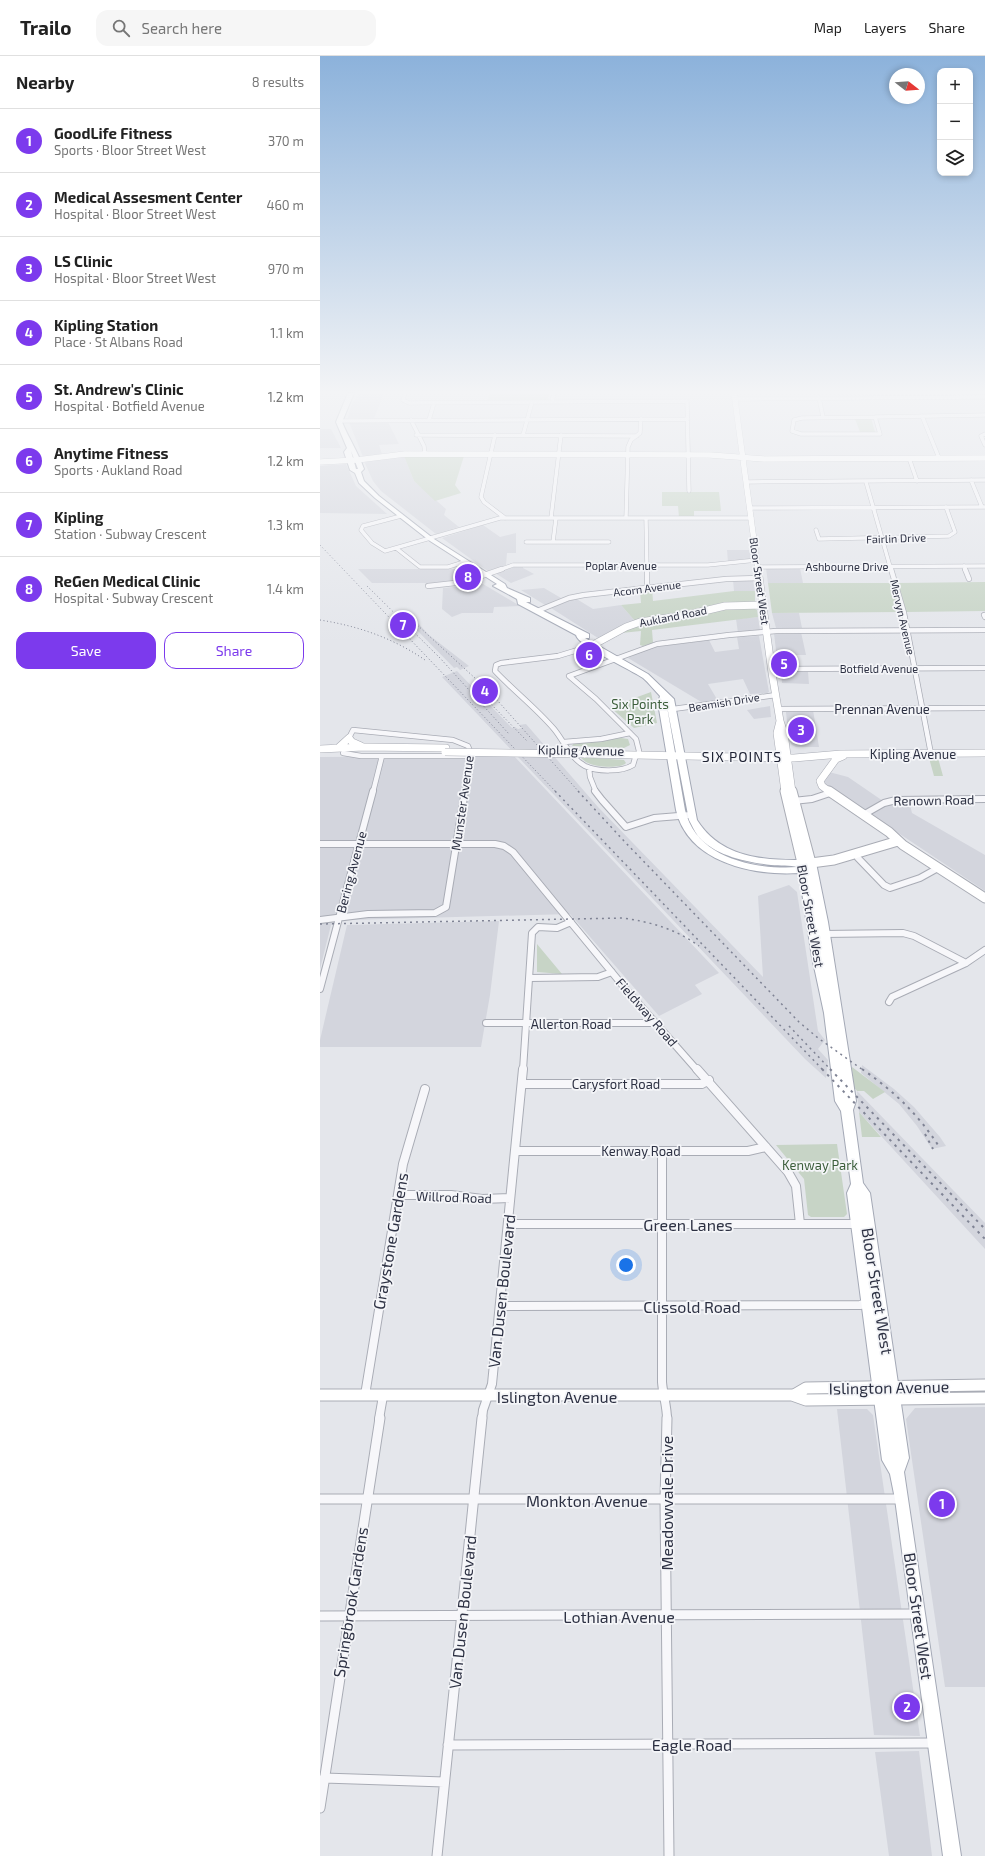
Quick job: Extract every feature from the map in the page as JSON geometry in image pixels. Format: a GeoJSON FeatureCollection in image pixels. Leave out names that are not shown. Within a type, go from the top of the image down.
{"type":"FeatureCollection","features":[{"type":"Feature","properties":{"kind":"main road"},"geometry":{"type":"LineString","coordinates":[[360,477],[361,482],[377,497],[430,538],[471,566],[471,570],[484,575],[498,587],[503,588],[521,599],[521,602],[539,610],[553,621],[579,635],[580,638],[595,645],[606,655],[616,658],[653,682],[664,696],[670,699],[681,754],[687,815],[686,827],[697,841],[725,859],[744,866],[793,871],[807,866],[834,860],[866,849],[878,848]]}},
{"type":"Feature","properties":{"kind":"main road","name":"Bloor Street West"},"geometry":{"type":"LineString","coordinates":[[746,477],[772,669],[780,721],[784,733],[783,755],[786,797],[807,866],[850,1101],[847,1110],[857,1184],[853,1193],[863,1224],[879,1293],[889,1460],[897,1472],[902,1499],[952,1856]]}},
{"type":"Feature","properties":{"kind":"main road","name":"Aukland Road"},"geometry":{"type":"LineString","coordinates":[[595,645],[626,627],[640,622],[687,616],[725,606],[764,605]]}},
{"type":"Feature","properties":{"kind":"main road"},"geometry":{"type":"LineString","coordinates":[[664,696],[662,703],[671,754],[687,815]]}},
{"type":"Feature","properties":{"kind":"main road"},"geometry":{"type":"LineString","coordinates":[[339,751],[350,738],[354,744],[364,747]]}},
{"type":"Feature","properties":{"kind":"main road","name":"Kipling Avenue"},"geometry":{"type":"LineString","coordinates":[[320,754],[364,747],[671,754],[783,755],[985,753]]}},
{"type":"Feature","properties":{"kind":"main road","name":"Kipling Avenue"},"geometry":{"type":"LineString","coordinates":[[320,750],[445,750]]}},
{"type":"Feature","properties":{"kind":"main road"},"geometry":{"type":"LineString","coordinates":[[856,754],[836,759],[822,778],[821,784],[898,841],[985,898]]}},
{"type":"Feature","properties":{"kind":"main road","name":"Bloor Street West"},"geometry":{"type":"LineString","coordinates":[[783,755],[794,801],[807,843],[807,866]]}},
{"type":"Feature","properties":{"kind":"main road"},"geometry":{"type":"LineString","coordinates":[[807,866],[836,865],[858,858],[878,848],[898,841]]}},
{"type":"Feature","properties":{"kind":"main road","name":"Bloor Street West"},"geometry":{"type":"LineString","coordinates":[[863,1224],[868,1304],[886,1393]]}},
{"type":"Feature","properties":{"kind":"main road","name":"Islington Avenue"},"geometry":{"type":"LineString","coordinates":[[320,1395],[794,1395],[806,1400],[950,1386],[985,1385]]}},
{"type":"Feature","properties":{"kind":"main road"},"geometry":{"type":"LineString","coordinates":[[950,1386],[952,1400]]}},
{"type":"Feature","properties":{"kind":"main road","name":"Islington Avenue"},"geometry":{"type":"LineString","coordinates":[[886,1393],[952,1400],[985,1398]]}},
{"type":"Feature","properties":{"kind":"street"},"geometry":{"type":"LineString","coordinates":[[485,477],[480,497],[484,502],[505,518]]}},
{"type":"Feature","properties":{"kind":"street"},"geometry":{"type":"LineString","coordinates":[[553,542],[557,477]]}},
{"type":"Feature","properties":{"kind":"street"},"geometry":{"type":"LineString","coordinates":[[626,518],[627,477]]}},
{"type":"Feature","properties":{"kind":"street"},"geometry":{"type":"LineString","coordinates":[[689,477],[689,491]]}},
{"type":"Feature","properties":{"kind":"street"},"geometry":{"type":"LineString","coordinates":[[916,477],[918,482]]}},
{"type":"Feature","properties":{"kind":"street"},"geometry":{"type":"LineString","coordinates":[[751,508],[983,507],[971,480]]}},
{"type":"Feature","properties":{"kind":"street"},"geometry":{"type":"LineString","coordinates":[[747,482],[918,482],[985,480]]}},
{"type":"Feature","properties":{"kind":"street","name":"Mervyn Avenue"},"geometry":{"type":"LineString","coordinates":[[866,482],[891,566],[907,630],[931,754]]}},
{"type":"Feature","properties":{"kind":"street","name":"Fairlin Drive"},"geometry":{"type":"LineString","coordinates":[[816,530],[819,539],[944,536],[953,534],[955,530],[946,507]]}},
{"type":"Feature","properties":{"kind":"street"},"geometry":{"type":"LineString","coordinates":[[401,516],[363,526],[361,528],[363,535],[381,551],[396,548],[494,519],[505,518],[752,518]]}},
{"type":"Feature","properties":{"kind":"street"},"geometry":{"type":"LineString","coordinates":[[646,518],[647,588]]}},
{"type":"Feature","properties":{"kind":"street"},"geometry":{"type":"LineString","coordinates":[[526,542],[609,542]]}},
{"type":"Feature","properties":{"kind":"street"},"geometry":{"type":"LineString","coordinates":[[396,548],[420,567],[448,567],[464,562]]}},
{"type":"Feature","properties":{"kind":"street","name":"Poplar Avenue"},"geometry":{"type":"LineString","coordinates":[[428,586],[460,583],[513,565],[708,565],[757,563]]}},
{"type":"Feature","properties":{"kind":"street","name":"Ashbourne Drive"},"geometry":{"type":"LineString","coordinates":[[757,563],[891,566],[985,566]]}},
{"type":"Feature","properties":{"kind":"street"},"geometry":{"type":"LineString","coordinates":[[964,566],[969,580]]}},
{"type":"Feature","properties":{"kind":"street","name":"Acorn Avenue"},"geometry":{"type":"LineString","coordinates":[[539,610],[574,597],[726,579],[760,578]]}},
{"type":"Feature","properties":{"kind":"street"},"geometry":{"type":"LineString","coordinates":[[630,733],[601,739],[564,742],[564,746],[573,755],[589,768],[629,768],[634,765],[637,753],[637,741],[630,733],[596,699],[568,676],[662,643],[767,632],[985,630]]}},
{"type":"Feature","properties":{"kind":"street","name":"Aukland Road"},"geometry":{"type":"LineString","coordinates":[[564,742],[554,729],[495,671],[494,667],[498,664],[558,656],[595,645]]}},
{"type":"Feature","properties":{"kind":"street","name":"Botfield Avenue"},"geometry":{"type":"LineString","coordinates":[[772,669],[985,668]]}},
{"type":"Feature","properties":{"kind":"street","name":"Beamish Drive"},"geometry":{"type":"LineString","coordinates":[[673,709],[751,697],[776,695]]}},
{"type":"Feature","properties":{"kind":"street","name":"Prennan Avenue"},"geometry":{"type":"LineString","coordinates":[[778,709],[985,708]]}},
{"type":"Feature","properties":{"kind":"street","name":"Munster Avenue"},"geometry":{"type":"LineString","coordinates":[[338,917],[435,913],[442,911],[446,907],[470,756],[470,749],[468,746],[453,740],[353,730],[350,738]]}},
{"type":"Feature","properties":{"kind":"street","name":"Kipling Avenue"},"geometry":{"type":"LineString","coordinates":[[339,751],[350,756],[470,756]]}},
{"type":"Feature","properties":{"kind":"street","name":"Bering Avenue"},"geometry":{"type":"LineString","coordinates":[[320,989],[382,756]]}},
{"type":"Feature","properties":{"kind":"street"},"geometry":{"type":"LineString","coordinates":[[589,768],[591,783],[595,792],[626,828],[648,820],[687,815]]}},
{"type":"Feature","properties":{"kind":"street"},"geometry":{"type":"LineString","coordinates":[[794,801],[812,799],[830,792]]}},
{"type":"Feature","properties":{"kind":"street","name":"Renown Road"},"geometry":{"type":"LineString","coordinates":[[863,815],[884,803],[896,800],[985,799]]}},
{"type":"Feature","properties":{"kind":"street","name":"Fieldway Road"},"geometry":{"type":"LineString","coordinates":[[320,844],[495,844],[507,847],[656,1023],[709,1080],[794,1182],[797,1192],[800,1224]]}},
{"type":"Feature","properties":{"kind":"street"},"geometry":{"type":"LineString","coordinates":[[858,858],[884,885],[890,888],[920,878],[938,868]]}},
{"type":"Feature","properties":{"kind":"street"},"geometry":{"type":"LineString","coordinates":[[320,920],[338,917]]}},
{"type":"Feature","properties":{"kind":"street","name":"Van Dusen Boulevard"},"geometry":{"type":"LineString","coordinates":[[437,1856],[483,1410],[492,1384],[522,1084],[534,930],[540,927],[557,928],[570,922]]}},
{"type":"Feature","properties":{"kind":"street"},"geometry":{"type":"LineString","coordinates":[[819,934],[903,933],[914,936],[966,963]]}},
{"type":"Feature","properties":{"kind":"street"},"geometry":{"type":"LineString","coordinates":[[889,1002],[892,997],[966,963],[985,950]]}},
{"type":"Feature","properties":{"kind":"street"},"geometry":{"type":"LineString","coordinates":[[530,978],[598,978],[612,972]]}},
{"type":"Feature","properties":{"kind":"street","name":"Allerton Road"},"geometry":{"type":"LineString","coordinates":[[486,1023],[656,1023]]}},
{"type":"Feature","properties":{"kind":"street","name":"Carysfort Road"},"geometry":{"type":"LineString","coordinates":[[522,1084],[702,1084],[709,1080]]}},
{"type":"Feature","properties":{"kind":"street","name":"Graystone Gardens"},"geometry":{"type":"LineString","coordinates":[[365,1395],[406,1153],[426,1089]]}},
{"type":"Feature","properties":{"kind":"street","name":"Kenway Road"},"geometry":{"type":"LineString","coordinates":[[515,1151],[753,1151],[766,1147]]}},
{"type":"Feature","properties":{"kind":"street","name":"Meadowvale Drive"},"geometry":{"type":"LineString","coordinates":[[662,1151],[661,1224],[663,1396],[667,1406],[665,1500],[669,1856]]}},
{"type":"Feature","properties":{"kind":"street","name":"Willrod Road"},"geometry":{"type":"LineString","coordinates":[[398,1195],[451,1195],[482,1199],[510,1198]]}},
{"type":"Feature","properties":{"kind":"street","name":"Green Lanes"},"geometry":{"type":"LineString","coordinates":[[508,1224],[863,1224]]}},
{"type":"Feature","properties":{"kind":"street"},"geometry":{"type":"LineString","coordinates":[[868,1304],[879,1293]]}},
{"type":"Feature","properties":{"kind":"street","name":"Clissold Road"},"geometry":{"type":"LineString","coordinates":[[500,1306],[662,1307],[868,1304]]}},
{"type":"Feature","properties":{"kind":"street","name":"Springbrook Gardens"},"geometry":{"type":"LineString","coordinates":[[320,1808],[324,1778],[324,1751],[348,1616],[383,1396]]}},
{"type":"Feature","properties":{"kind":"street","name":"Monkton Avenue"},"geometry":{"type":"LineString","coordinates":[[320,1499],[902,1499]]}},
{"type":"Feature","properties":{"kind":"street","name":"Lothian Avenue"},"geometry":{"type":"LineString","coordinates":[[320,1616],[918,1614]]}},
{"type":"Feature","properties":{"kind":"street","name":"Eagle Road"},"geometry":{"type":"LineString","coordinates":[[448,1746],[936,1742]]}},
{"type":"Feature","properties":{"kind":"street"},"geometry":{"type":"LineString","coordinates":[[324,1778],[444,1782]]}},
{"type":"Feature","properties":{"kind":"shaded area"},"geometry":{"type":"Polygon","coordinates":[[[320,477],[352,477],[356,486],[387,514],[320,513],[320,477]]]}},
{"type":"Feature","properties":{"kind":"shaded area"},"geometry":{"type":"Polygon","coordinates":[[[371,477],[412,477],[414,481],[446,509],[444,515],[459,527],[436,534],[381,491],[371,477]]]}},
{"type":"Feature","properties":{"kind":"shaded area"},"geometry":{"type":"Polygon","coordinates":[[[483,525],[500,537],[516,533],[516,553],[507,553],[506,565],[489,572],[442,538],[483,525]]]}},
{"type":"Feature","properties":{"kind":"shaded area"},"geometry":{"type":"Polygon","coordinates":[[[727,550],[750,550],[751,559],[728,562],[727,550]]]}},
{"type":"Feature","properties":{"kind":"shaded area"},"geometry":{"type":"Polygon","coordinates":[[[523,566],[523,568],[534,574],[511,583],[495,573],[510,567],[523,566]]]}},
{"type":"Feature","properties":{"kind":"shaded area"},"geometry":{"type":"Polygon","coordinates":[[[766,568],[800,568],[803,583],[768,583],[766,568]]]}},
{"type":"Feature","properties":{"kind":"shaded area"},"geometry":{"type":"Polygon","coordinates":[[[358,569],[459,569],[471,576],[449,583],[372,583],[358,569]]]}},
{"type":"Feature","properties":{"kind":"shaded area"},"geometry":{"type":"Polygon","coordinates":[[[733,580],[753,581],[755,591],[734,591],[733,580]]]}},
{"type":"Feature","properties":{"kind":"shaded area"},"geometry":{"type":"Polygon","coordinates":[[[475,582],[483,584],[520,606],[494,607],[493,613],[462,613],[452,617],[442,609],[443,588],[464,586],[475,582]]]}},
{"type":"Feature","properties":{"kind":"shaded area"},"geometry":{"type":"Polygon","coordinates":[[[544,588],[561,598],[545,605],[521,590],[544,588]]]}},
{"type":"Feature","properties":{"kind":"shaded area"},"geometry":{"type":"Polygon","coordinates":[[[575,598],[593,609],[621,605],[635,621],[626,623],[598,638],[551,608],[575,598]]]}},
{"type":"Feature","properties":{"kind":"shaded area"},"geometry":{"type":"Polygon","coordinates":[[[772,613],[799,613],[802,628],[776,628],[772,613]]]}},
{"type":"Feature","properties":{"kind":"shaded area"},"geometry":{"type":"Polygon","coordinates":[[[758,617],[760,630],[738,633],[736,619],[758,617]]]}},
{"type":"Feature","properties":{"kind":"shaded area"},"geometry":{"type":"Polygon","coordinates":[[[417,622],[429,635],[469,666],[460,670],[457,667],[454,668],[410,623],[417,622]]]}},
{"type":"Feature","properties":{"kind":"shaded area"},"geometry":{"type":"Polygon","coordinates":[[[801,632],[806,655],[794,655],[796,668],[778,668],[774,633],[801,632]]]}},
{"type":"Feature","properties":{"kind":"shaded area"},"geometry":{"type":"Polygon","coordinates":[[[759,636],[769,692],[767,693],[750,694],[743,679],[708,684],[718,701],[703,703],[628,658],[649,648],[709,640],[715,652],[739,649],[737,637],[759,636]]]}},
{"type":"Feature","properties":{"kind":"shaded area"},"geometry":{"type":"Polygon","coordinates":[[[457,671],[512,728],[522,728],[519,725],[526,724],[598,807],[763,977],[758,896],[789,885],[797,892],[818,1031],[825,1040],[818,1049],[828,1060],[826,1078],[805,1059],[442,677],[457,671]]]}},
{"type":"Feature","properties":{"kind":"shaded area"},"geometry":{"type":"Polygon","coordinates":[[[781,671],[808,672],[809,684],[782,683],[781,671]]]}},
{"type":"Feature","properties":{"kind":"shaded area"},"geometry":{"type":"Polygon","coordinates":[[[770,706],[771,717],[754,719],[747,710],[770,706]]]}},
{"type":"Feature","properties":{"kind":"shaded area"},"geometry":{"type":"Polygon","coordinates":[[[788,710],[813,710],[819,747],[796,747],[792,745],[789,741],[786,712],[788,710]]]}},
{"type":"Feature","properties":{"kind":"shaded area"},"geometry":{"type":"Polygon","coordinates":[[[514,756],[719,973],[695,985],[702,994],[659,1016],[570,914],[348,920],[331,925],[320,969],[320,757],[514,756]]]}},
{"type":"Feature","properties":{"kind":"shaded area"},"geometry":{"type":"Polygon","coordinates":[[[829,772],[848,777],[883,801],[863,811],[824,786],[823,782],[829,772]]]}},
{"type":"Feature","properties":{"kind":"shaded area"},"geometry":{"type":"Polygon","coordinates":[[[909,801],[912,813],[985,855],[985,891],[870,814],[890,802],[909,801]]]}},
{"type":"Feature","properties":{"kind":"shaded area"},"geometry":{"type":"Polygon","coordinates":[[[499,921],[490,995],[481,1047],[320,1047],[320,1040],[347,925],[499,921]]]}},
{"type":"Feature","properties":{"kind":"shaded area"},"geometry":{"type":"Polygon","coordinates":[[[862,1065],[894,1089],[914,1107],[946,1146],[932,1149],[917,1126],[899,1104],[861,1073],[862,1065]]]}},
{"type":"Feature","properties":{"kind":"shaded area"},"geometry":{"type":"Polygon","coordinates":[[[857,1091],[985,1223],[985,1249],[859,1112],[857,1091]]]}},
{"type":"Feature","properties":{"kind":"shaded area"},"geometry":{"type":"Polygon","coordinates":[[[985,1407],[985,1687],[945,1687],[906,1419],[915,1408],[985,1407]]]}},
{"type":"Feature","properties":{"kind":"shaded area"},"geometry":{"type":"Polygon","coordinates":[[[837,1409],[867,1409],[873,1415],[920,1736],[874,1735],[837,1409]]]}},
{"type":"Feature","properties":{"kind":"shaded area"},"geometry":{"type":"Polygon","coordinates":[[[919,1751],[932,1856],[889,1856],[875,1752],[919,1751]]]}},
{"type":"Feature","properties":{"kind":"green space"},"geometry":{"type":"Polygon","coordinates":[[[412,477],[457,477],[455,485],[461,493],[435,501],[414,481],[412,477]]]}},
{"type":"Feature","properties":{"kind":"green space"},"geometry":{"type":"Polygon","coordinates":[[[662,492],[719,492],[721,511],[694,511],[694,517],[679,517],[678,506],[662,506],[662,492]]]}},
{"type":"Feature","properties":{"kind":"green space"},"geometry":{"type":"Polygon","coordinates":[[[985,582],[985,611],[906,612],[898,583],[985,582]]]}},
{"type":"Feature","properties":{"kind":"green space"},"geometry":{"type":"Polygon","coordinates":[[[768,583],[893,583],[901,612],[772,613],[768,583]]]}},
{"type":"Feature","properties":{"kind":"green space"},"geometry":{"type":"Polygon","coordinates":[[[652,589],[653,601],[734,591],[755,591],[755,602],[717,604],[681,614],[635,621],[621,605],[641,603],[640,591],[652,589]]]}},
{"type":"Feature","properties":{"kind":"green space"},"geometry":{"type":"Polygon","coordinates":[[[724,608],[755,609],[757,610],[758,617],[652,630],[653,643],[643,646],[640,645],[641,631],[621,633],[631,627],[724,608]]]}},
{"type":"Feature","properties":{"kind":"green space","name":"Six Points Park"},"geometry":{"type":"Polygon","coordinates":[[[651,692],[657,723],[634,728],[610,707],[651,692]]]}},
{"type":"Feature","properties":{"kind":"green space"},"geometry":{"type":"Polygon","coordinates":[[[621,738],[628,739],[630,745],[624,748],[572,746],[574,743],[621,738]]]}},
{"type":"Feature","properties":{"kind":"green space"},"geometry":{"type":"Polygon","coordinates":[[[580,757],[624,760],[626,763],[613,767],[602,766],[588,763],[580,757]]]}},
{"type":"Feature","properties":{"kind":"green space"},"geometry":{"type":"Polygon","coordinates":[[[929,758],[938,758],[943,776],[934,776],[929,758]]]}},
{"type":"Feature","properties":{"kind":"green space"},"geometry":{"type":"Polygon","coordinates":[[[537,944],[562,974],[537,972],[537,944]]]}},
{"type":"Feature","properties":{"kind":"green space"},"geometry":{"type":"Polygon","coordinates":[[[852,1067],[885,1092],[873,1099],[864,1091],[857,1091],[853,1086],[852,1067]]]}},
{"type":"Feature","properties":{"kind":"green space"},"geometry":{"type":"Polygon","coordinates":[[[859,1112],[881,1137],[862,1137],[859,1112]]]}},
{"type":"Feature","properties":{"kind":"green space","name":"Kenway Park"},"geometry":{"type":"Polygon","coordinates":[[[837,1144],[847,1214],[844,1217],[811,1217],[808,1215],[804,1179],[776,1145],[837,1144]]]}},
{"type":"Feature","properties":{"kind":"railway"},"geometry":{"type":"LineString","coordinates":[[320,545],[556,792]]}},
{"type":"Feature","properties":{"kind":"railway"},"geometry":{"type":"LineString","coordinates":[[367,586],[440,658],[509,734]]}},
{"type":"Feature","properties":{"kind":"railway"},"geometry":{"type":"LineString","coordinates":[[320,620],[361,629],[375,634],[400,645],[425,660]]}},
{"type":"Feature","properties":{"kind":"railway"},"geometry":{"type":"LineString","coordinates":[[415,623],[489,691],[579,792]]}},
{"type":"Feature","properties":{"kind":"railway"},"geometry":{"type":"LineString","coordinates":[[484,697],[527,741]]}},
{"type":"Feature","properties":{"kind":"railway"},"geometry":{"type":"LineString","coordinates":[[555,791],[823,1070]]}},
{"type":"Feature","properties":{"kind":"railway"},"geometry":{"type":"LineString","coordinates":[[578,791],[624,841],[799,1022],[818,1038],[863,1070]]}},
{"type":"Feature","properties":{"kind":"railway"},"geometry":{"type":"LineString","coordinates":[[320,924],[623,918],[663,927],[681,935],[699,946]]}},
{"type":"Feature","properties":{"kind":"railway"},"geometry":{"type":"LineString","coordinates":[[789,1026],[831,1070]]}},
{"type":"Feature","properties":{"kind":"railway"},"geometry":{"type":"LineString","coordinates":[[822,1069],[985,1239]]}},
{"type":"Feature","properties":{"kind":"railway"},"geometry":{"type":"LineString","coordinates":[[830,1069],[985,1229]]}},
{"type":"Feature","properties":{"kind":"railway"},"geometry":{"type":"LineString","coordinates":[[862,1069],[885,1086],[905,1104],[932,1136],[940,1148]]}},
{"type":"Feature","properties":{"kind":"railway"},"geometry":{"type":"LineString","coordinates":[[925,1134],[933,1149]]}},
{"type":"Feature","properties":{"kind":"place","name":"ReGen Medical Clinic"},"geometry":{"type":"Point","coordinates":[468,577]}},
{"type":"Feature","properties":{"kind":"place","name":"Kipling"},"geometry":{"type":"Point","coordinates":[403,625]}},
{"type":"Feature","properties":{"kind":"place","name":"Anytime Fitness"},"geometry":{"type":"Point","coordinates":[589,655]}},
{"type":"Feature","properties":{"kind":"place","name":"St. Andrew's Clinic"},"geometry":{"type":"Point","coordinates":[784,664]}},
{"type":"Feature","properties":{"kind":"place","name":"Kipling Station"},"geometry":{"type":"Point","coordinates":[485,691]}},
{"type":"Feature","properties":{"kind":"place","name":"LS Clinic"},"geometry":{"type":"Point","coordinates":[801,730]}},
{"type":"Feature","properties":{"kind":"place","name":"GoodLife Fitness"},"geometry":{"type":"Point","coordinates":[942,1504]}},
{"type":"Feature","properties":{"kind":"place","name":"Medical Assesment Center"},"geometry":{"type":"Point","coordinates":[907,1707]}},
{"type":"Feature","properties":{"kind":"district","name":"SIX POINTS"},"geometry":{"type":"Point","coordinates":[742,756]}}]}
